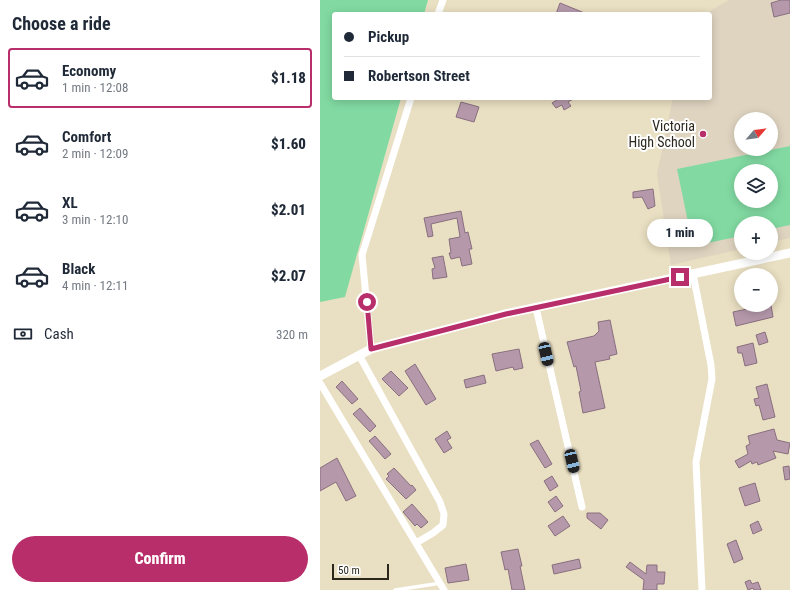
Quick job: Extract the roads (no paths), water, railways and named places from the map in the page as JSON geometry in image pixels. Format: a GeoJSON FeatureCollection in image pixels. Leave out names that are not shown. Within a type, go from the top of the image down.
{"type":"FeatureCollection","features":[{"type":"Feature","properties":{"kind":"street"},"geometry":{"type":"LineString","coordinates":[[439,12],[443,0]]}},
{"type":"Feature","properties":{"kind":"street"},"geometry":{"type":"LineString","coordinates":[[371,349],[362,255],[410,100]]}},
{"type":"Feature","properties":{"kind":"street"},"geometry":{"type":"LineString","coordinates":[[320,376],[371,349],[506,314],[790,253]]}},
{"type":"Feature","properties":{"kind":"street"},"geometry":{"type":"LineString","coordinates":[[693,274],[712,372],[712,379],[696,462],[702,590]]}},
{"type":"Feature","properties":{"kind":"street"},"geometry":{"type":"LineString","coordinates":[[536,308],[582,507]]}},
{"type":"Feature","properties":{"kind":"street"},"geometry":{"type":"LineString","coordinates":[[359,355],[440,502],[444,514],[443,525],[416,543]]}},
{"type":"Feature","properties":{"kind":"street"},"geometry":{"type":"LineString","coordinates":[[320,383],[444,590]]}},
{"type":"Feature","properties":{"kind":"lane"},"geometry":{"type":"LineString","coordinates":[[394,590],[435,584],[439,582]]}},
{"type":"Feature","properties":{"kind":"place","name":"Victoria High School"},"geometry":{"type":"Point","coordinates":[703,134]}}]}
